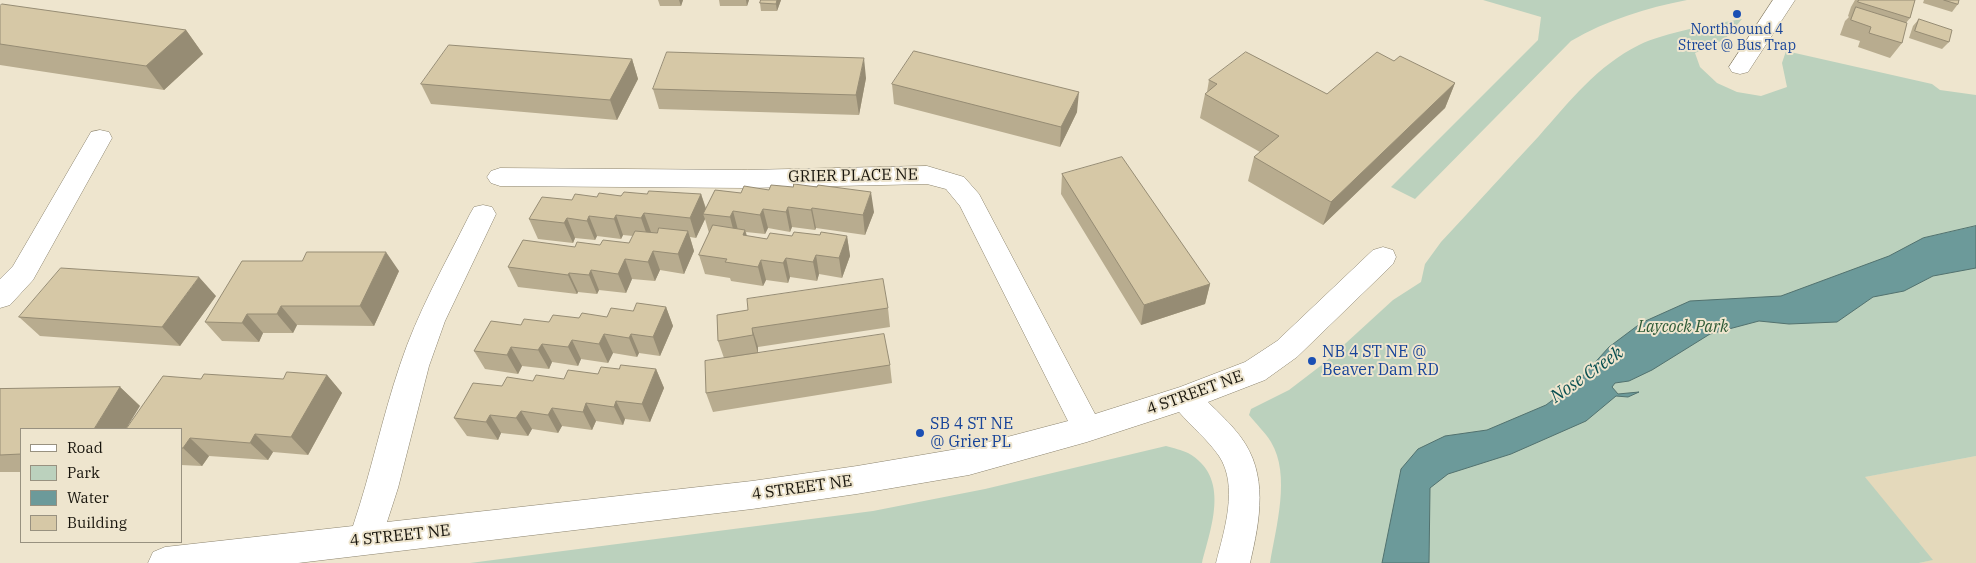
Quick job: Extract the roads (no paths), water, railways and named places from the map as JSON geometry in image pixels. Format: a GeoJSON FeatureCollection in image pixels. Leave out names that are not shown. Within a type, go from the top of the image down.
{"type":"FeatureCollection","features":[{"type":"Feature","properties":{"kind":"street"},"geometry":{"type":"LineString","coordinates":[[1740,67],[1784,0]]}},
{"type":"Feature","properties":{"kind":"street"},"geometry":{"type":"LineString","coordinates":[[0,297],[23,273],[100,138]]}},
{"type":"Feature","properties":{"kind":"street","name":"GRIER PLACE NE"},"geometry":{"type":"LineString","coordinates":[[500,177],[747,179],[927,175],[954,183],[970,201],[1087,429]]}},
{"type":"Feature","properties":{"kind":"street"},"geometry":{"type":"LineString","coordinates":[[365,539],[382,488],[414,366],[431,321],[483,214]]}},
{"type":"Feature","properties":{"kind":"street","name":"4 STREET NE"},"geometry":{"type":"LineString","coordinates":[[165,563],[559,518],[857,480],[969,461],[1087,429],[1185,398],[1255,371],[1287,349],[1383,257]]}},
{"type":"Feature","properties":{"kind":"street"},"geometry":{"type":"LineString","coordinates":[[1185,398],[1230,447],[1241,468],[1245,497],[1236,549]]}},
{"type":"Feature","properties":{"kind":"water","name":"Nose Creek"},"geometry":{"type":"Polygon","coordinates":[[[1976,226],[1976,268],[1933,276],[1904,291],[1873,297],[1837,322],[1789,324],[1759,321],[1710,334],[1652,370],[1629,381],[1615,383],[1612,387],[1618,394],[1639,392],[1628,397],[1616,396],[1586,421],[1511,454],[1448,474],[1430,488],[1429,563],[1382,563],[1401,469],[1418,449],[1445,436],[1487,430],[1546,405],[1579,380],[1609,347],[1641,323],[1690,301],[1781,296],[1889,256],[1923,238],[1976,226]]]}},
{"type":"Feature","properties":{"kind":"place","name":"Northbound 4 Street @ Bus Trap"},"geometry":{"type":"Point","coordinates":[1737,14]}},
{"type":"Feature","properties":{"kind":"place","name":"NB 4 ST NE @ Beaver Dam RD"},"geometry":{"type":"Point","coordinates":[1312,361]}},
{"type":"Feature","properties":{"kind":"place","name":"SB 4 ST NE @ Grier PL"},"geometry":{"type":"Point","coordinates":[920,433]}},
{"type":"Feature","properties":{"kind":"park label","name":"Laycock Park"},"geometry":{"type":"Point","coordinates":[1683,327]}}]}
